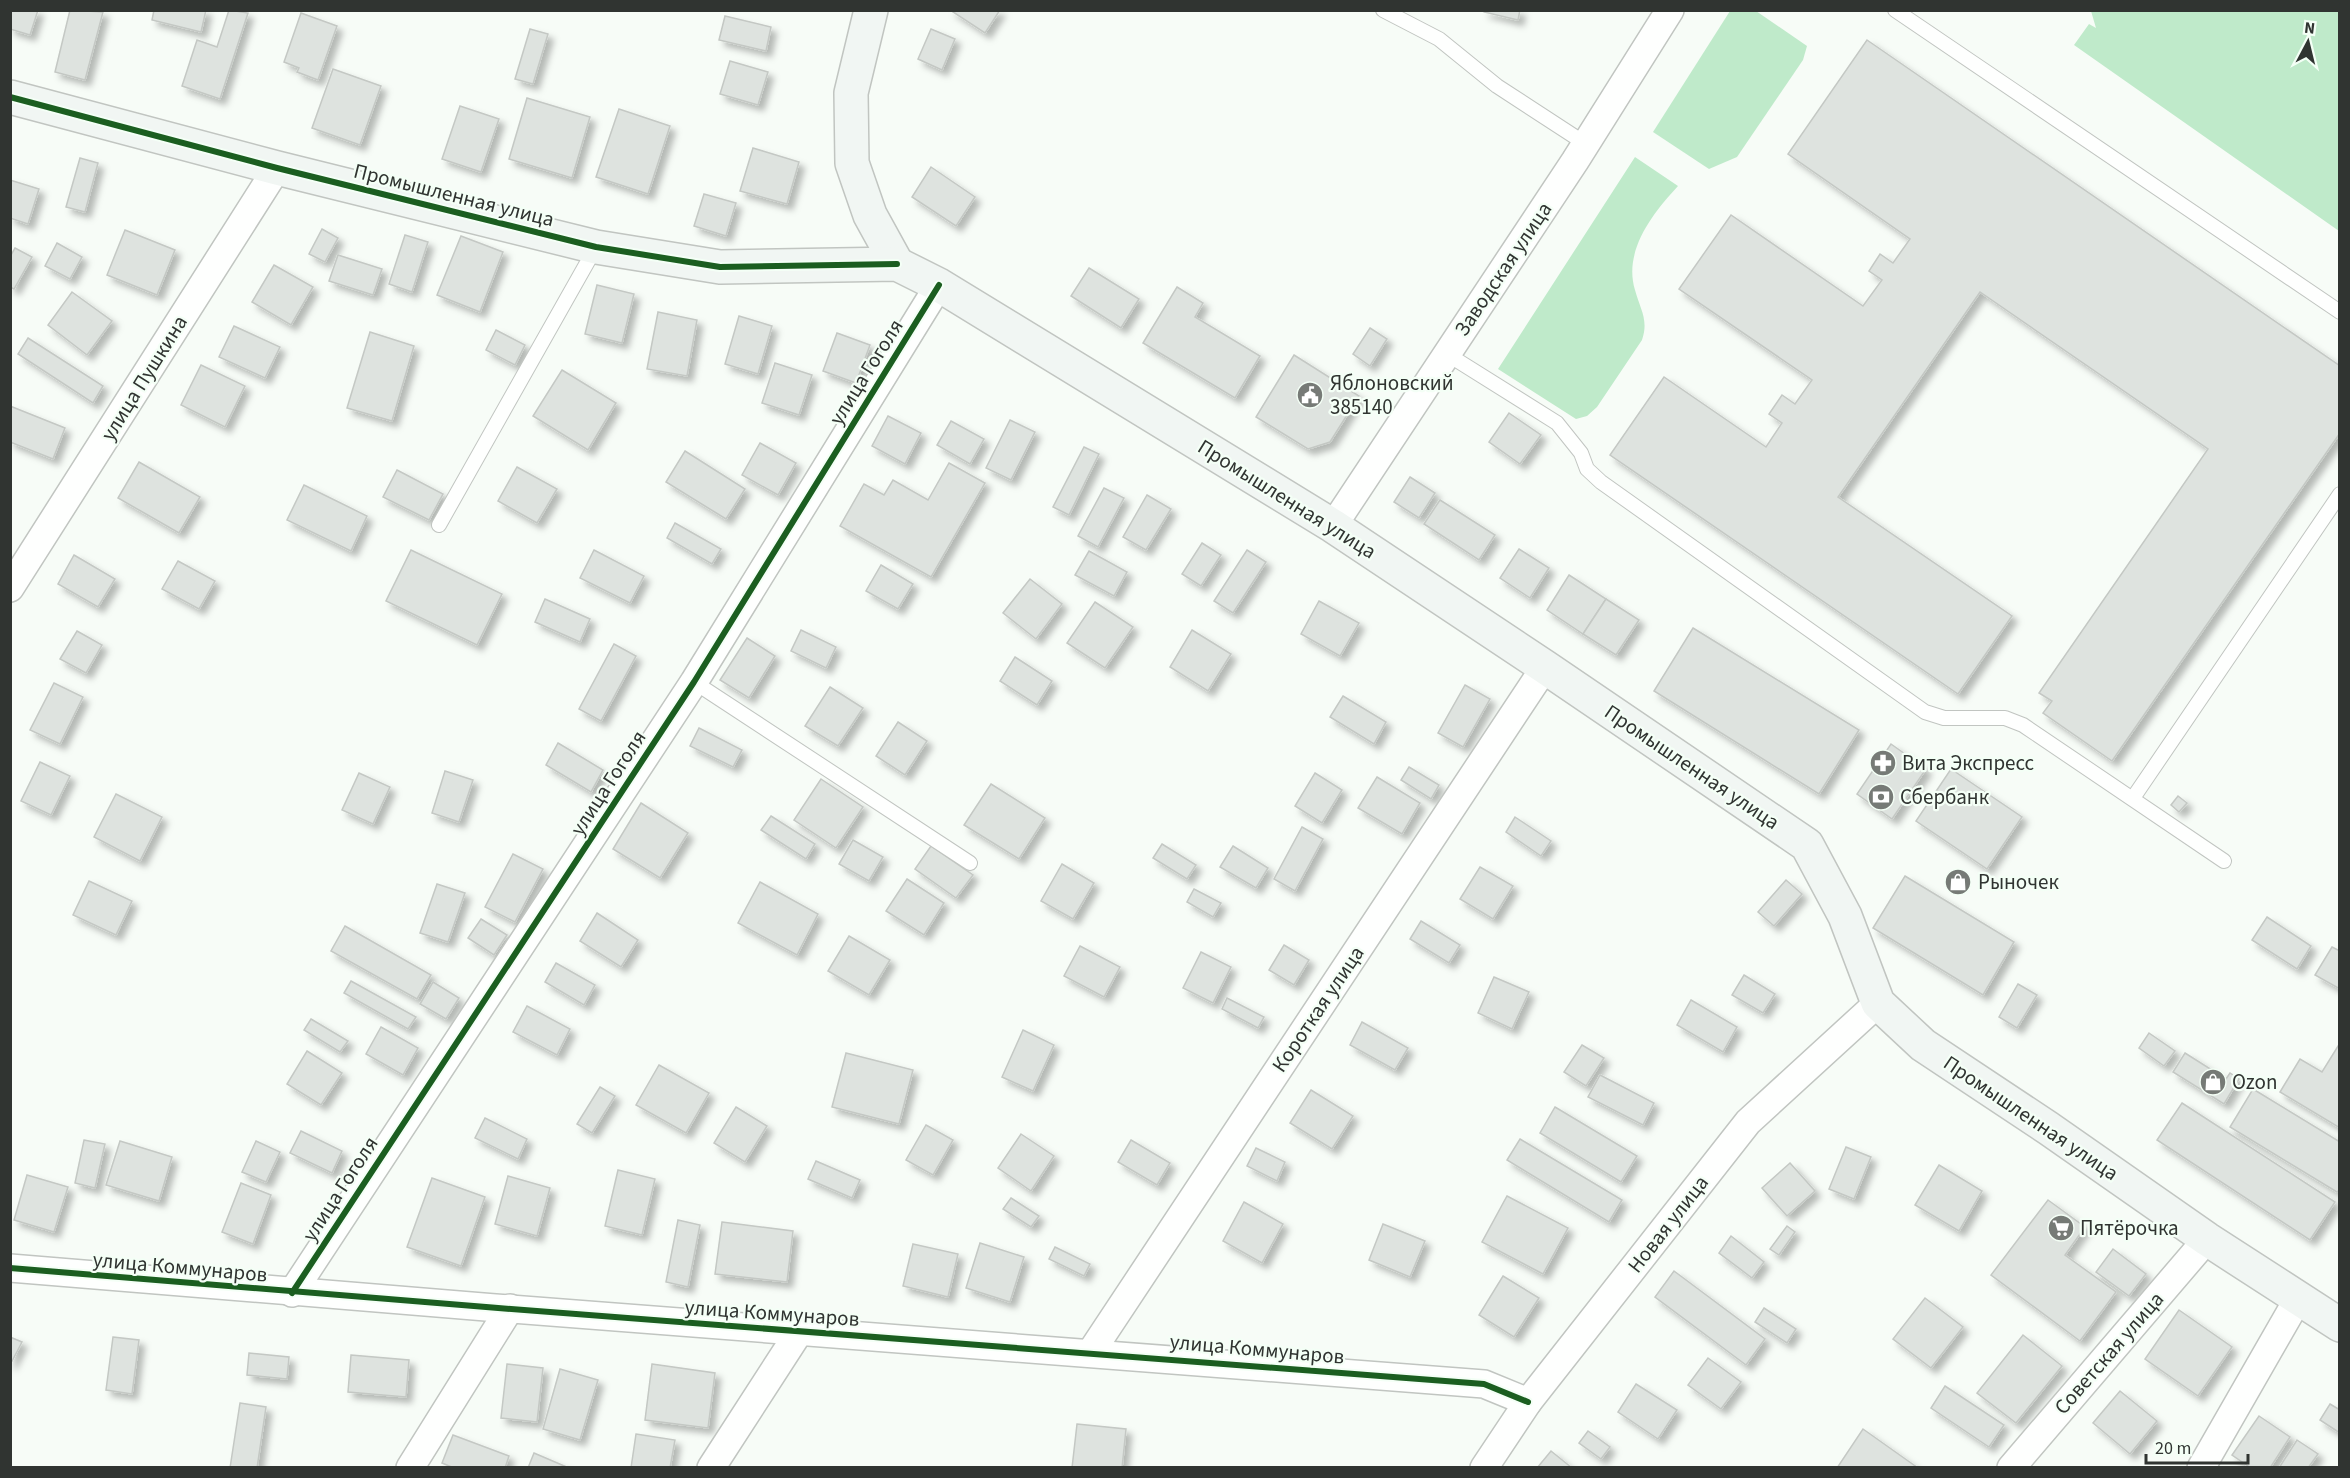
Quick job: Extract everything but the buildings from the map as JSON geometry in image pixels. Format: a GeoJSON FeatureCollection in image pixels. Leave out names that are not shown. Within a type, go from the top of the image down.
{"type":"FeatureCollection","features":[{"type":"Feature","properties":{"kind":"main road"},"geometry":{"type":"LineString","coordinates":[[871,10],[851,93],[852,163],[870,215],[897,264]]}},
{"type":"Feature","properties":{"kind":"main road","name":"Промышленная улица"},"geometry":{"type":"LineString","coordinates":[[10,97],[278,168],[596,247],[720,267],[897,264],[939,285],[1333,526],[1807,845],[1845,916],[1878,1003],[1923,1045],[2207,1239],[2340,1325]]}},
{"type":"Feature","properties":{"kind":"street","name":"Заводская улица"},"geometry":{"type":"LineString","coordinates":[[1333,526],[1586,144],[1670,10]]}},
{"type":"Feature","properties":{"kind":"street","name":"улица Пушкина"},"geometry":{"type":"LineString","coordinates":[[10,588],[278,168]]}},
{"type":"Feature","properties":{"kind":"street","name":"улица Гоголя"},"geometry":{"type":"LineString","coordinates":[[292,1293],[694,682],[939,285]]}},
{"type":"Feature","properties":{"kind":"street","name":"Короткая улица"},"geometry":{"type":"LineString","coordinates":[[1091,1352],[1545,667]]}},
{"type":"Feature","properties":{"kind":"street","name":"Новая улица"},"geometry":{"type":"LineString","coordinates":[[1484,1467],[1528,1402],[1748,1122],[1878,1003]]}},
{"type":"Feature","properties":{"kind":"street","name":"Советская улица"},"geometry":{"type":"LineString","coordinates":[[2011,1467],[2207,1239]]}},
{"type":"Feature","properties":{"kind":"street","name":"улица Коммунаров"},"geometry":{"type":"LineString","coordinates":[[10,1268],[292,1293],[1091,1352],[1484,1384],[1528,1402]]}},
{"type":"Feature","properties":{"kind":"street"},"geometry":{"type":"LineString","coordinates":[[2201,1467],[2298,1299]]}},
{"type":"Feature","properties":{"kind":"street"},"geometry":{"type":"LineString","coordinates":[[410,1467],[510,1308]]}},
{"type":"Feature","properties":{"kind":"street"},"geometry":{"type":"LineString","coordinates":[[711,1467],[799,1332]]}},
{"type":"Feature","properties":{"kind":"lane"},"geometry":{"type":"LineString","coordinates":[[1383,10],[1438,39],[1497,86],[1586,144]]}},
{"type":"Feature","properties":{"kind":"lane"},"geometry":{"type":"LineString","coordinates":[[1895,10],[2340,312]]}},
{"type":"Feature","properties":{"kind":"lane"},"geometry":{"type":"LineString","coordinates":[[439,525],[596,247]]}},
{"type":"Feature","properties":{"kind":"lane"},"geometry":{"type":"LineString","coordinates":[[1447,354],[1557,423],[1581,453],[1587,469],[1601,482],[1925,712],[1944,718],[2005,718],[2023,725],[2224,861]]}},
{"type":"Feature","properties":{"kind":"lane"},"geometry":{"type":"LineString","coordinates":[[2133,798],[2340,494]]}},
{"type":"Feature","properties":{"kind":"lane"},"geometry":{"type":"LineString","coordinates":[[694,682],[970,863]]}},
{"type":"Feature","properties":{"kind":"green space"},"geometry":{"type":"Polygon","coordinates":[[[1730,11],[1756,11],[1807,46],[1803,60],[1737,157],[1709,169],[1653,132],[1730,11]]]}},
{"type":"Feature","properties":{"kind":"green space"},"geometry":{"type":"Polygon","coordinates":[[[2091,11],[2339,11],[2339,231],[2074,45],[2089,24],[2096,28],[2091,11]]]}},
{"type":"Feature","properties":{"kind":"green space"},"geometry":{"type":"Polygon","coordinates":[[[1635,157],[1678,186],[1650,220],[1633,261],[1632,275],[1645,326],[1642,340],[1597,407],[1587,416],[1576,419],[1498,369],[1635,157]]]}},
{"type":"Feature","properties":{"kind":"cycle path"},"geometry":{"type":"LineString","coordinates":[[10,97],[277,168],[596,247],[720,267],[897,264]]}},
{"type":"Feature","properties":{"kind":"cycle path"},"geometry":{"type":"LineString","coordinates":[[292,1293],[694,682],[939,285]]}},
{"type":"Feature","properties":{"kind":"cycle path"},"geometry":{"type":"LineString","coordinates":[[10,1268],[378,1299],[1484,1384],[1528,1402]]}},
{"type":"Feature","properties":{"kind":"place","name":"Яблоновский 385140"},"geometry":{"type":"Point","coordinates":[1310,395]}},
{"type":"Feature","properties":{"kind":"place","name":"Вита Экспресс"},"geometry":{"type":"Point","coordinates":[1883,763]}},
{"type":"Feature","properties":{"kind":"place","name":"Сбербанк"},"geometry":{"type":"Point","coordinates":[1881,797]}},
{"type":"Feature","properties":{"kind":"place","name":"Рыночек"},"geometry":{"type":"Point","coordinates":[1958,882]}},
{"type":"Feature","properties":{"kind":"place","name":"Ozon"},"geometry":{"type":"Point","coordinates":[2213,1082]}},
{"type":"Feature","properties":{"kind":"place","name":"Пятёрочка"},"geometry":{"type":"Point","coordinates":[2061,1228]}}]}
